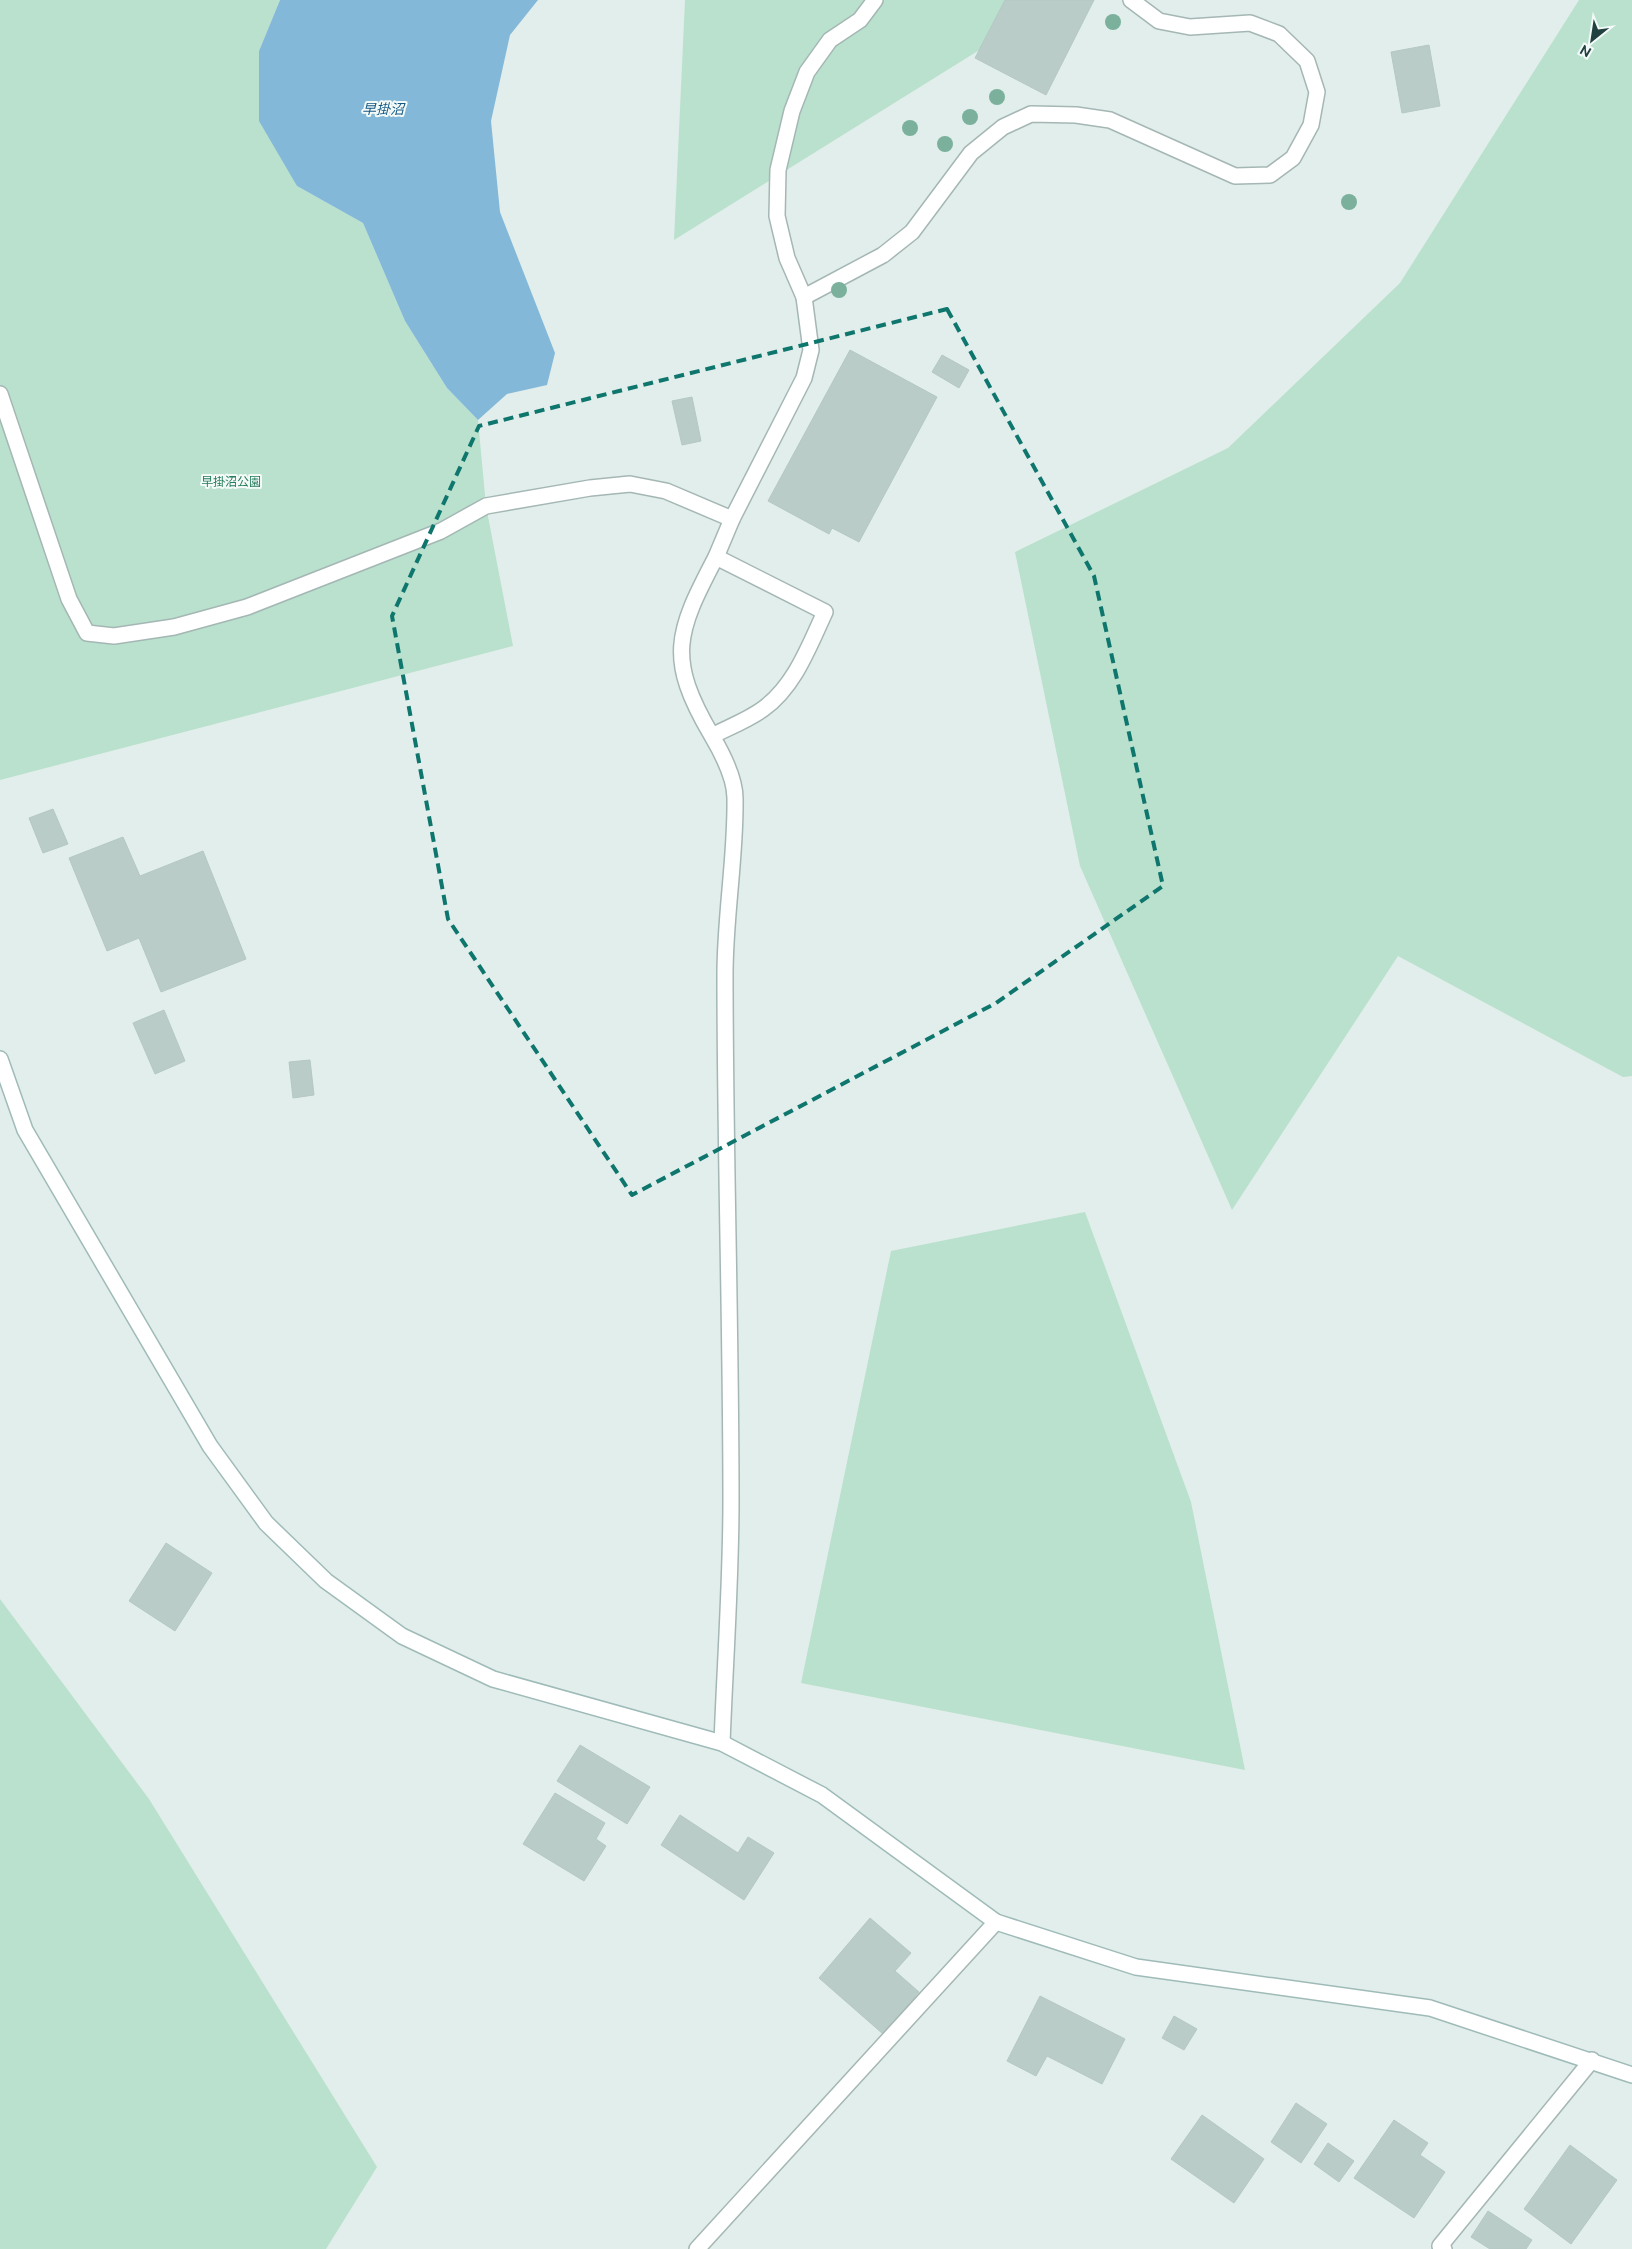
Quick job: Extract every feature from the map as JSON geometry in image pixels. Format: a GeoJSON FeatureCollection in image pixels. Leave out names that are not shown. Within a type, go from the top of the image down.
{"type":"FeatureCollection","features":[{"type":"Feature","properties":{"kind":"street"},"geometry":{"type":"LineString","coordinates":[[722,1743],[731,1504],[725,969],[735,794],[721,751],[693,703],[682,675],[681,640],[694,600],[716,557],[732,519],[804,378],[812,350],[804,297],[787,258],[776,216],[778,170],[792,111],[808,72],[830,40],[860,20],[874,0]]}},
{"type":"Feature","properties":{"kind":"street"},"geometry":{"type":"LineString","coordinates":[[804,297],[883,255],[912,232],[971,153],[1003,127],[1031,114],[1076,115],[1110,120],[1235,176],[1270,175],[1293,158],[1312,125],[1317,92],[1307,61],[1279,34],[1250,23],[1190,27],[1159,21],[1130,0]]}},
{"type":"Feature","properties":{"kind":"street"},"geometry":{"type":"LineString","coordinates":[[0,394],[69,598],[87,633],[114,636],[174,627],[247,606],[441,531],[486,506],[495,504],[590,488],[630,484],[666,492],[732,519]]}},
{"type":"Feature","properties":{"kind":"street"},"geometry":{"type":"LineString","coordinates":[[712,736],[763,709],[781,692],[795,672],[825,612],[716,557]]}},
{"type":"Feature","properties":{"kind":"street"},"geometry":{"type":"LineString","coordinates":[[0,1059],[25,1130],[210,1446],[266,1524],[326,1581],[402,1636],[493,1679],[722,1743],[822,1795],[996,1922],[1136,1968],[1430,2008],[1592,2060],[1632,2075]]}},
{"type":"Feature","properties":{"kind":"street"},"geometry":{"type":"LineString","coordinates":[[698,2249],[996,1922]]}},
{"type":"Feature","properties":{"kind":"street"},"geometry":{"type":"LineString","coordinates":[[1444,2249],[1440,2246],[1592,2060]]}},
{"type":"Feature","properties":{"kind":"highlighted area"},"geometry":{"type":"Polygon","coordinates":[[[947,309],[1094,576],[1163,886],[996,1003],[632,1195],[448,919],[392,616],[479,426],[947,309]]]}},
{"type":"Feature","properties":{"kind":"green space","name":"早掛沼公園"},"geometry":{"type":"Polygon","coordinates":[[[0,0],[280,0],[259,51],[297,186],[363,223],[405,321],[447,388],[478,420],[486,506],[513,646],[0,780],[0,0]]]}},
{"type":"Feature","properties":{"kind":"green space"},"geometry":{"type":"Polygon","coordinates":[[[685,0],[1060,0],[674,240],[685,0]]]}},
{"type":"Feature","properties":{"kind":"green space"},"geometry":{"type":"Polygon","coordinates":[[[1579,0],[1632,0],[1632,1076],[1623,1077],[1398,956],[1232,1210],[1080,866],[1015,552],[1228,448],[1400,283],[1579,0]]]}},
{"type":"Feature","properties":{"kind":"green space"},"geometry":{"type":"Polygon","coordinates":[[[1085,1212],[1191,1502],[1245,1770],[801,1683],[891,1251],[1085,1212]]]}},
{"type":"Feature","properties":{"kind":"green space"},"geometry":{"type":"Polygon","coordinates":[[[0,1599],[149,1799],[377,2167],[326,2249],[0,2249],[0,1599]]]}},
{"type":"Feature","properties":{"kind":"water","name":"早掛沼"},"geometry":{"type":"Polygon","coordinates":[[[280,0],[538,0],[510,35],[491,121],[500,212],[555,353],[547,385],[507,394],[478,420],[447,388],[405,321],[363,223],[297,186],[259,121],[259,51],[280,0]]]}},
{"type":"Feature","properties":{"kind":"building"},"geometry":{"type":"Polygon","coordinates":[[[1005,0],[1094,0],[1046,95],[975,58],[1005,0]]]}},
{"type":"Feature","properties":{"kind":"building"},"geometry":{"type":"Polygon","coordinates":[[[1429,45],[1440,106],[1402,113],[1391,52],[1429,45]]]}},
{"type":"Feature","properties":{"kind":"building"},"geometry":{"type":"Polygon","coordinates":[[[850,350],[937,397],[859,542],[832,528],[829,534],[768,501],[850,350]]]}},
{"type":"Feature","properties":{"kind":"building"},"geometry":{"type":"Polygon","coordinates":[[[942,355],[969,370],[959,388],[932,372],[942,355]]]}},
{"type":"Feature","properties":{"kind":"building"},"geometry":{"type":"Polygon","coordinates":[[[692,397],[701,441],[682,445],[672,401],[692,397]]]}},
{"type":"Feature","properties":{"kind":"building"},"geometry":{"type":"Polygon","coordinates":[[[53,809],[68,844],[43,853],[29,818],[53,809]]]}},
{"type":"Feature","properties":{"kind":"building"},"geometry":{"type":"Polygon","coordinates":[[[123,837],[140,876],[203,851],[246,959],[161,992],[139,938],[107,951],[69,858],[123,837]]]}},
{"type":"Feature","properties":{"kind":"building"},"geometry":{"type":"Polygon","coordinates":[[[164,1010],[185,1061],[155,1074],[133,1023],[164,1010]]]}},
{"type":"Feature","properties":{"kind":"building"},"geometry":{"type":"Polygon","coordinates":[[[310,1060],[314,1095],[293,1098],[289,1062],[310,1060]]]}},
{"type":"Feature","properties":{"kind":"building"},"geometry":{"type":"Polygon","coordinates":[[[166,1543],[212,1573],[175,1631],[129,1601],[166,1543]]]}},
{"type":"Feature","properties":{"kind":"building"},"geometry":{"type":"Polygon","coordinates":[[[580,1745],[650,1787],[627,1824],[557,1781],[580,1745]]]}},
{"type":"Feature","properties":{"kind":"building"},"geometry":{"type":"Polygon","coordinates":[[[555,1793],[605,1823],[596,1839],[606,1846],[584,1881],[523,1844],[555,1793]]]}},
{"type":"Feature","properties":{"kind":"building"},"geometry":{"type":"Polygon","coordinates":[[[680,1815],[738,1853],[748,1837],[774,1853],[744,1900],[661,1845],[680,1815]]]}},
{"type":"Feature","properties":{"kind":"building"},"geometry":{"type":"Polygon","coordinates":[[[870,1918],[911,1953],[895,1971],[919,1992],[883,2034],[819,1978],[870,1918]]]}},
{"type":"Feature","properties":{"kind":"building"},"geometry":{"type":"Polygon","coordinates":[[[1040,1996],[1125,2039],[1102,2084],[1047,2056],[1036,2076],[1007,2061],[1040,1996]]]}},
{"type":"Feature","properties":{"kind":"building"},"geometry":{"type":"Polygon","coordinates":[[[1174,2016],[1197,2029],[1184,2050],[1162,2038],[1174,2016]]]}},
{"type":"Feature","properties":{"kind":"building"},"geometry":{"type":"Polygon","coordinates":[[[1296,2103],[1327,2124],[1301,2163],[1271,2142],[1296,2103]]]}},
{"type":"Feature","properties":{"kind":"building"},"geometry":{"type":"Polygon","coordinates":[[[1202,2115],[1264,2159],[1234,2203],[1171,2159],[1202,2115]]]}},
{"type":"Feature","properties":{"kind":"building"},"geometry":{"type":"Polygon","coordinates":[[[1394,2120],[1428,2143],[1420,2155],[1445,2172],[1414,2218],[1354,2178],[1394,2120]]]}},
{"type":"Feature","properties":{"kind":"building"},"geometry":{"type":"Polygon","coordinates":[[[1328,2143],[1354,2161],[1339,2182],[1314,2164],[1328,2143]]]}},
{"type":"Feature","properties":{"kind":"building"},"geometry":{"type":"Polygon","coordinates":[[[1570,2145],[1617,2180],[1571,2244],[1524,2209],[1570,2145]]]}},
{"type":"Feature","properties":{"kind":"building"},"geometry":{"type":"Polygon","coordinates":[[[1488,2211],[1532,2240],[1526,2249],[1490,2249],[1471,2237],[1488,2211]]]}}]}
